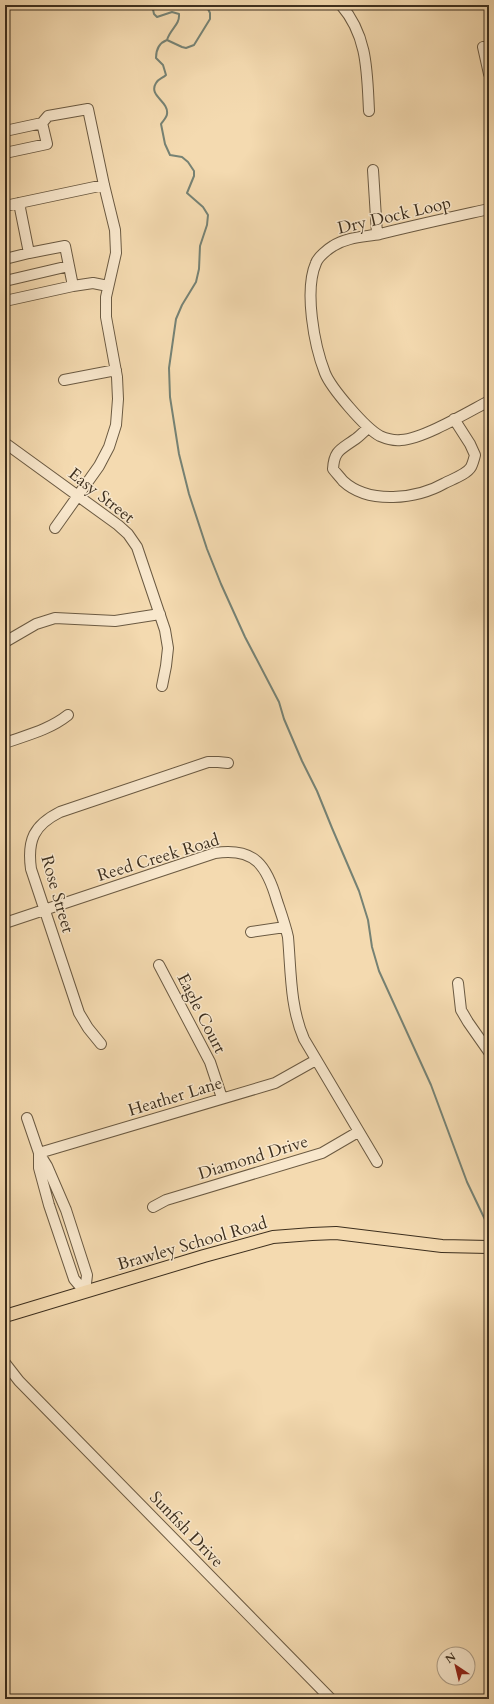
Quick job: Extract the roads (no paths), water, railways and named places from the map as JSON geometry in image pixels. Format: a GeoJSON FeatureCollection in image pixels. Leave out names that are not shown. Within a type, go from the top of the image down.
{"type":"FeatureCollection","features":[{"type":"Feature","properties":{"kind":"main road","name":"Brawley School Road"},"geometry":{"type":"LineString","coordinates":[[5,1316],[242,1244],[288,1236],[336,1233],[442,1246],[489,1247]]}},
{"type":"Feature","properties":{"kind":"street"},"geometry":{"type":"LineString","coordinates":[[342,5],[358,30],[365,52],[370,111]]}},
{"type":"Feature","properties":{"kind":"street"},"geometry":{"type":"LineString","coordinates":[[483,47],[489,74]]}},
{"type":"Feature","properties":{"kind":"street"},"geometry":{"type":"LineString","coordinates":[[5,131],[42,123],[48,116],[88,109],[115,230],[116,253],[108,286],[106,317],[116,370],[118,399],[116,425],[109,447],[99,466],[55,528]]}},
{"type":"Feature","properties":{"kind":"street"},"geometry":{"type":"LineString","coordinates":[[5,153],[47,144],[42,123]]}},
{"type":"Feature","properties":{"kind":"street"},"geometry":{"type":"LineString","coordinates":[[373,170],[377,234]]}},
{"type":"Feature","properties":{"kind":"street"},"geometry":{"type":"LineString","coordinates":[[5,206],[104,185]]}},
{"type":"Feature","properties":{"kind":"street"},"geometry":{"type":"LineString","coordinates":[[19,203],[29,253]]}},
{"type":"Feature","properties":{"kind":"street","name":"Dry Dock Loop"},"geometry":{"type":"LineString","coordinates":[[489,209],[377,234],[356,237],[333,246],[316,261],[312,280],[311,309],[314,332],[325,374],[336,391],[368,428],[379,435],[390,440],[401,440],[417,437],[489,401]]}},
{"type":"Feature","properties":{"kind":"street"},"geometry":{"type":"LineString","coordinates":[[5,259],[65,246],[73,286]]}},
{"type":"Feature","properties":{"kind":"street"},"geometry":{"type":"LineString","coordinates":[[5,281],[69,266]]}},
{"type":"Feature","properties":{"kind":"street"},"geometry":{"type":"LineString","coordinates":[[5,301],[93,283],[108,286]]}},
{"type":"Feature","properties":{"kind":"street"},"geometry":{"type":"LineString","coordinates":[[64,380],[116,370]]}},
{"type":"Feature","properties":{"kind":"street"},"geometry":{"type":"LineString","coordinates":[[368,428],[355,440],[340,448],[334,458],[333,469],[344,482],[358,490],[378,496],[397,497],[417,494],[436,488],[470,468],[475,455],[470,444],[454,419]]}},
{"type":"Feature","properties":{"kind":"street","name":"Easy Street"},"geometry":{"type":"LineString","coordinates":[[5,444],[118,524],[137,546],[165,630],[168,648],[162,686]]}},
{"type":"Feature","properties":{"kind":"street"},"geometry":{"type":"LineString","coordinates":[[5,642],[36,624],[55,618],[114,621],[160,614]]}},
{"type":"Feature","properties":{"kind":"street"},"geometry":{"type":"LineString","coordinates":[[5,743],[57,724],[68,716]]}},
{"type":"Feature","properties":{"kind":"street","name":"Rose Street"},"geometry":{"type":"LineString","coordinates":[[101,1044],[85,1024],[79,1013],[31,869],[29,855],[31,841],[34,834],[47,818],[60,812],[208,762],[228,763]]}},
{"type":"Feature","properties":{"kind":"street","name":"Reed Creek Road"},"geometry":{"type":"LineString","coordinates":[[5,923],[215,853],[229,851],[243,853],[255,860],[265,869],[272,882],[288,937],[294,1010],[298,1026],[316,1060],[377,1162]]}},
{"type":"Feature","properties":{"kind":"street"},"geometry":{"type":"LineString","coordinates":[[251,932],[285,927]]}},
{"type":"Feature","properties":{"kind":"street","name":"Eagle Court"},"geometry":{"type":"LineString","coordinates":[[159,965],[210,1062],[222,1098]]}},
{"type":"Feature","properties":{"kind":"street"},"geometry":{"type":"LineString","coordinates":[[458,983],[461,1010],[489,1052]]}},
{"type":"Feature","properties":{"kind":"street","name":"Heather Lane"},"geometry":{"type":"LineString","coordinates":[[39,1153],[281,1081],[316,1060]]}},
{"type":"Feature","properties":{"kind":"street"},"geometry":{"type":"LineString","coordinates":[[27,1118],[39,1153],[48,1166],[66,1210],[87,1275],[85,1292]]}},
{"type":"Feature","properties":{"kind":"street","name":"Diamond Drive"},"geometry":{"type":"LineString","coordinates":[[153,1207],[166,1200],[322,1153],[358,1132]]}},
{"type":"Feature","properties":{"kind":"street"},"geometry":{"type":"LineString","coordinates":[[39,1153],[39,1168],[49,1205],[74,1279],[85,1292]]}},
{"type":"Feature","properties":{"kind":"street","name":"Sunfish Drive"},"geometry":{"type":"LineString","coordinates":[[5,1363],[19,1381],[331,1699]]}},
{"type":"Feature","properties":{"kind":"street","name":"Sunfish Drive"},"geometry":{"type":"LineString","coordinates":[[5,1372],[19,1381]]}},
{"type":"Feature","properties":{"kind":"waterway"},"geometry":{"type":"LineString","coordinates":[[152,5],[154,14],[157,17],[172,12],[179,14],[178,21],[167,40],[157,49],[156,58],[163,65],[166,75],[157,82],[154,88],[156,95],[167,109],[167,114],[161,124],[165,144],[170,155],[182,157],[188,162],[194,171],[194,176],[187,193],[203,207],[208,215],[207,225],[200,246],[199,269],[196,282],[182,305],[176,319],[169,368],[170,397],[179,454],[189,494],[207,549],[221,584],[245,637],[279,702],[284,719],[317,791],[359,891],[368,920],[372,947],[379,971],[431,1085],[467,1182],[489,1228]]}},
{"type":"Feature","properties":{"kind":"waterway"},"geometry":{"type":"LineString","coordinates":[[167,40],[186,48],[194,45],[210,19],[210,13],[206,5]]}}]}
